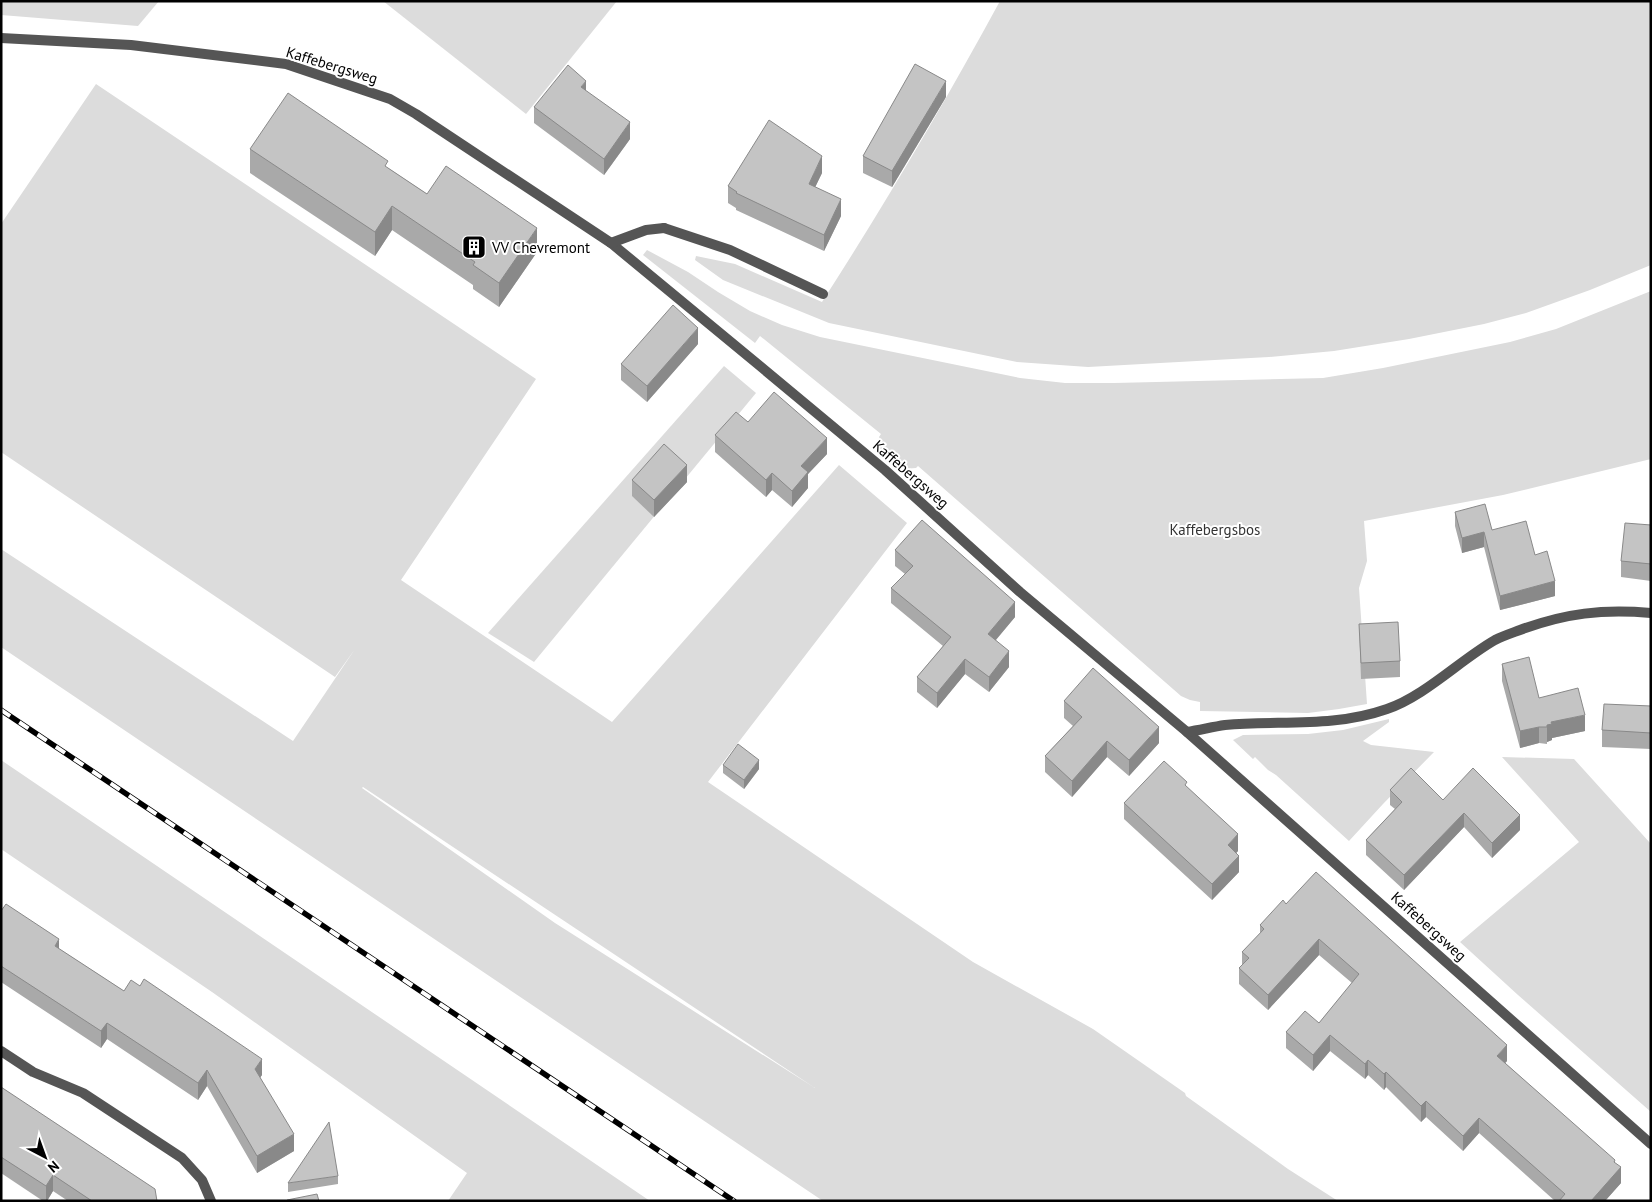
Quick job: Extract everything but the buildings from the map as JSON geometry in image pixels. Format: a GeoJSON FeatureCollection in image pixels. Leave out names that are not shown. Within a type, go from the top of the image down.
{"type":"FeatureCollection","features":[{"type":"Feature","properties":{"kind":"street","name":"Kaffebergsweg"},"geometry":{"type":"LineString","coordinates":[[1,38],[130,45],[286,64],[390,99],[416,114],[611,243],[885,470],[1020,592],[1187,732],[1651,1144]]}},
{"type":"Feature","properties":{"kind":"street"},"geometry":{"type":"LineString","coordinates":[[611,243],[646,230],[664,228],[730,250],[823,294]]}},
{"type":"Feature","properties":{"kind":"street"},"geometry":{"type":"LineString","coordinates":[[1187,732],[1224,725],[1310,724],[1356,718],[1388,708],[1419,692],[1496,639],[1542,622],[1586,612],[1651,613]]}},
{"type":"Feature","properties":{"kind":"street"},"geometry":{"type":"LineString","coordinates":[[1,1051],[33,1072],[83,1093],[182,1158],[202,1180],[211,1201]]}},
{"type":"Feature","properties":{"kind":"green space"},"geometry":{"type":"Polygon","coordinates":[[[1,1],[159,1],[138,26],[1,15],[1,1]]]}},
{"type":"Feature","properties":{"kind":"green space"},"geometry":{"type":"Polygon","coordinates":[[[383,1],[617,1],[526,114],[383,1]]]}},
{"type":"Feature","properties":{"kind":"green space"},"geometry":{"type":"Polygon","coordinates":[[[1000,1],[1651,1],[1651,265],[1526,313],[1484,324],[1409,339],[1334,351],[1269,357],[1088,367],[1017,362],[829,323],[723,280],[695,260],[696,256],[735,264],[822,302],[914,153],[1000,1]]]}},
{"type":"Feature","properties":{"kind":"green space"},"geometry":{"type":"Polygon","coordinates":[[[96,84],[536,379],[401,580],[612,722],[839,465],[907,523],[708,782],[973,962],[1093,1029],[1185,1093],[1186,1096],[1288,1169],[1338,1201],[823,1201],[1,647],[1,549],[293,741],[355,649],[335,677],[1,452],[1,224],[96,84]],[[363,787],[555,923],[815,1088],[363,787]]]}},
{"type":"Feature","properties":{"kind":"green space","name":"Kaffebergsbos"},"geometry":{"type":"Polygon","coordinates":[[[647,250],[688,272],[750,311],[782,325],[820,337],[1020,378],[1065,383],[1323,378],[1383,368],[1510,342],[1556,329],[1651,291],[1651,459],[1503,495],[1364,521],[1367,561],[1359,588],[1367,704],[1308,713],[1200,711],[1200,702],[1181,696],[918,466],[916,468],[902,469],[880,450],[879,437],[881,434],[760,336],[755,343],[643,255],[647,250]]]}},
{"type":"Feature","properties":{"kind":"green space"},"geometry":{"type":"Polygon","coordinates":[[[724,366],[756,393],[534,662],[488,633],[724,366]]]}},
{"type":"Feature","properties":{"kind":"green space"},"geometry":{"type":"Polygon","coordinates":[[[1389,719],[1389,722],[1363,741],[1371,745],[1434,752],[1349,841],[1276,775],[1255,757],[1253,759],[1233,740],[1243,735],[1308,734],[1343,730],[1389,719]]]}},
{"type":"Feature","properties":{"kind":"green space"},"geometry":{"type":"Polygon","coordinates":[[[1502,757],[1574,759],[1651,844],[1651,1112],[1460,942],[1579,842],[1502,757]]]}},
{"type":"Feature","properties":{"kind":"green space"},"geometry":{"type":"Polygon","coordinates":[[[1,760],[650,1201],[448,1201],[467,1173],[212,992],[1,849],[1,760]]]}},
{"type":"Feature","properties":{"kind":"railway"},"geometry":{"type":"LineString","coordinates":[[1,710],[734,1201]]}},
{"type":"Feature","properties":{"kind":"place","name":"VV Chevremont"},"geometry":{"type":"Point","coordinates":[474,247]}}]}
